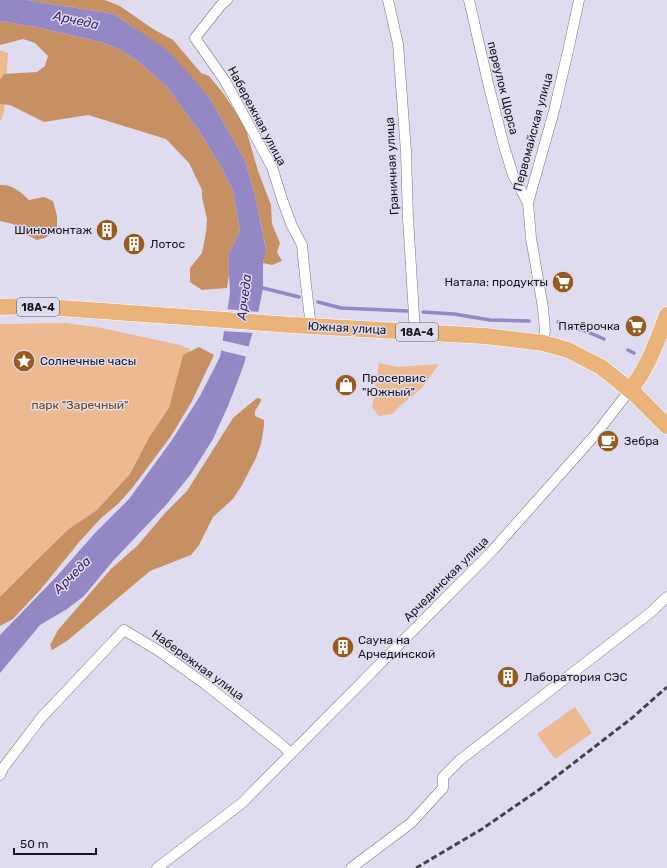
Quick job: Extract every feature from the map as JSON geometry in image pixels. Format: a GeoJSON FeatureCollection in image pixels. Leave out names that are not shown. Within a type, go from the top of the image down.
{"type":"FeatureCollection","features":[{"type":"Feature","properties":{"kind":"main road","name":"Южная улица"},"geometry":{"type":"LineString","coordinates":[[0,307],[28,306],[67,308],[292,325],[485,336],[543,343],[568,350],[590,361],[630,390],[667,426]]}},
{"type":"Feature","properties":{"kind":"main road"},"geometry":{"type":"LineString","coordinates":[[630,390],[638,380],[667,316]]}},
{"type":"Feature","properties":{"kind":"street","name":"Граничная улица"},"geometry":{"type":"LineString","coordinates":[[388,0],[398,50],[406,152],[408,218],[415,332]]}},
{"type":"Feature","properties":{"kind":"street","name":"переулок Щорса"},"geometry":{"type":"LineString","coordinates":[[469,0],[504,146],[513,175],[528,203]]}},
{"type":"Feature","properties":{"kind":"street","name":"Первомайская улица"},"geometry":{"type":"LineString","coordinates":[[543,343],[545,331],[543,308],[531,238],[528,203],[556,104],[579,0]]}},
{"type":"Feature","properties":{"kind":"street","name":"Набережная улица"},"geometry":{"type":"LineString","coordinates":[[222,2],[194,38],[225,81],[272,167],[292,226],[302,245],[311,326]]}},
{"type":"Feature","properties":{"kind":"street","name":"Арчединская улица"},"geometry":{"type":"LineString","coordinates":[[157,868],[242,803],[493,550],[595,435],[630,390]]}},
{"type":"Feature","properties":{"kind":"street"},"geometry":{"type":"LineString","coordinates":[[351,868],[411,823],[443,788],[442,777],[460,760],[650,613],[667,597]]}},
{"type":"Feature","properties":{"kind":"street","name":"Набережная улица"},"geometry":{"type":"LineString","coordinates":[[0,775],[3,768],[41,718],[124,630],[159,651],[205,684],[290,753]]}},
{"type":"Feature","properties":{"kind":"green space"},"geometry":{"type":"Polygon","coordinates":[[[0,50],[8,53],[4,113],[0,122],[0,50]]]}},
{"type":"Feature","properties":{"kind":"green space","name":"парк \"Заречный\""},"geometry":{"type":"Polygon","coordinates":[[[66,323],[102,328],[180,345],[190,349],[183,375],[169,412],[124,486],[93,513],[0,621],[0,324],[66,323]]]}},
{"type":"Feature","properties":{"kind":"green space"},"geometry":{"type":"Polygon","coordinates":[[[379,363],[398,367],[439,364],[421,389],[392,414],[379,416],[372,407],[379,363]]]}},
{"type":"Feature","properties":{"kind":"green space"},"geometry":{"type":"Polygon","coordinates":[[[575,707],[592,733],[555,759],[537,734],[575,707]]]}},
{"type":"Feature","properties":{"kind":"shaded area"},"geometry":{"type":"Polygon","coordinates":[[[26,0],[105,0],[120,6],[153,29],[173,40],[201,73],[209,76],[223,93],[241,120],[247,133],[258,171],[271,205],[272,224],[280,243],[277,252],[282,261],[272,265],[263,263],[266,249],[257,204],[245,160],[209,97],[136,29],[114,14],[26,0]]]}},
{"type":"Feature","properties":{"kind":"shaded area"},"geometry":{"type":"Polygon","coordinates":[[[0,21],[31,26],[101,42],[119,49],[138,61],[167,87],[195,125],[219,163],[233,191],[240,231],[228,255],[229,275],[227,288],[202,290],[190,282],[190,268],[202,253],[207,219],[202,190],[189,163],[166,139],[88,115],[44,122],[10,105],[0,104],[0,80],[4,74],[37,72],[45,66],[48,56],[35,43],[23,39],[0,45],[0,21]]]}},
{"type":"Feature","properties":{"kind":"shaded area"},"geometry":{"type":"Polygon","coordinates":[[[0,185],[12,187],[29,200],[44,197],[53,201],[57,216],[57,229],[45,238],[37,240],[23,233],[13,224],[0,221],[0,185]]]}},
{"type":"Feature","properties":{"kind":"shaded area"},"geometry":{"type":"Polygon","coordinates":[[[199,347],[214,355],[191,403],[171,436],[133,487],[118,504],[101,518],[80,541],[41,589],[13,619],[0,626],[0,597],[69,529],[97,510],[130,474],[150,436],[169,408],[183,355],[199,347]]]}},
{"type":"Feature","properties":{"kind":"shaded area"},"geometry":{"type":"Polygon","coordinates":[[[257,398],[261,399],[261,401],[255,411],[255,416],[264,420],[264,426],[261,444],[256,458],[233,499],[213,517],[199,545],[191,555],[150,571],[67,641],[52,650],[50,645],[58,630],[111,569],[138,545],[166,512],[187,491],[233,418],[257,398]]]}},
{"type":"Feature","properties":{"kind":"water","name":"Арчеда"},"geometry":{"type":"Polygon","coordinates":[[[0,0],[26,0],[114,14],[164,48],[176,59],[209,97],[245,160],[257,204],[266,250],[263,263],[263,288],[259,309],[243,367],[213,439],[191,474],[166,505],[113,561],[84,596],[67,609],[40,625],[0,673],[0,635],[57,576],[95,533],[129,499],[172,440],[200,396],[220,357],[230,293],[228,255],[240,231],[233,191],[219,163],[195,125],[167,87],[138,61],[119,49],[101,42],[31,26],[0,21],[0,0]]]}},
{"type":"Feature","properties":{"kind":"pier"},"geometry":{"type":"Polygon","coordinates":[[[225,309],[260,312],[254,333],[222,331],[225,309]]]}},
{"type":"Feature","properties":{"kind":"pier"},"geometry":{"type":"Polygon","coordinates":[[[220,340],[251,347],[248,357],[219,350],[220,340]]]}},
{"type":"Feature","properties":{"kind":"waterway"},"geometry":{"type":"LineString","coordinates":[[263,288],[299,297]]}},
{"type":"Feature","properties":{"kind":"waterway"},"geometry":{"type":"LineString","coordinates":[[318,302],[341,308],[407,311]]}},
{"type":"Feature","properties":{"kind":"waterway"},"geometry":{"type":"LineString","coordinates":[[423,312],[454,314],[490,320],[529,321]]}},
{"type":"Feature","properties":{"kind":"waterway"},"geometry":{"type":"LineString","coordinates":[[558,322],[604,339]]}},
{"type":"Feature","properties":{"kind":"waterway"},"geometry":{"type":"LineString","coordinates":[[628,350],[634,353]]}},
{"type":"Feature","properties":{"kind":"railway"},"geometry":{"type":"LineString","coordinates":[[416,868],[482,829],[540,789],[632,718],[667,687]]}},
{"type":"Feature","properties":{"kind":"place","name":"Шиномонтаж"},"geometry":{"type":"Point","coordinates":[107,230]}},
{"type":"Feature","properties":{"kind":"place","name":"Лотос"},"geometry":{"type":"Point","coordinates":[134,244]}},
{"type":"Feature","properties":{"kind":"place","name":"Натала: продукты"},"geometry":{"type":"Point","coordinates":[563,282]}},
{"type":"Feature","properties":{"kind":"place","name":"Пятёрочка"},"geometry":{"type":"Point","coordinates":[636,326]}},
{"type":"Feature","properties":{"kind":"place","name":"Солнечные часы"},"geometry":{"type":"Point","coordinates":[24,361]}},
{"type":"Feature","properties":{"kind":"place","name":"Просервис \"Южный\""},"geometry":{"type":"Point","coordinates":[346,385]}},
{"type":"Feature","properties":{"kind":"place","name":"Зебра"},"geometry":{"type":"Point","coordinates":[608,441]}},
{"type":"Feature","properties":{"kind":"place","name":"Сауна на Арчединской"},"geometry":{"type":"Point","coordinates":[343,647]}},
{"type":"Feature","properties":{"kind":"place","name":"Лаборатория СЭС"},"geometry":{"type":"Point","coordinates":[508,677]}}]}
